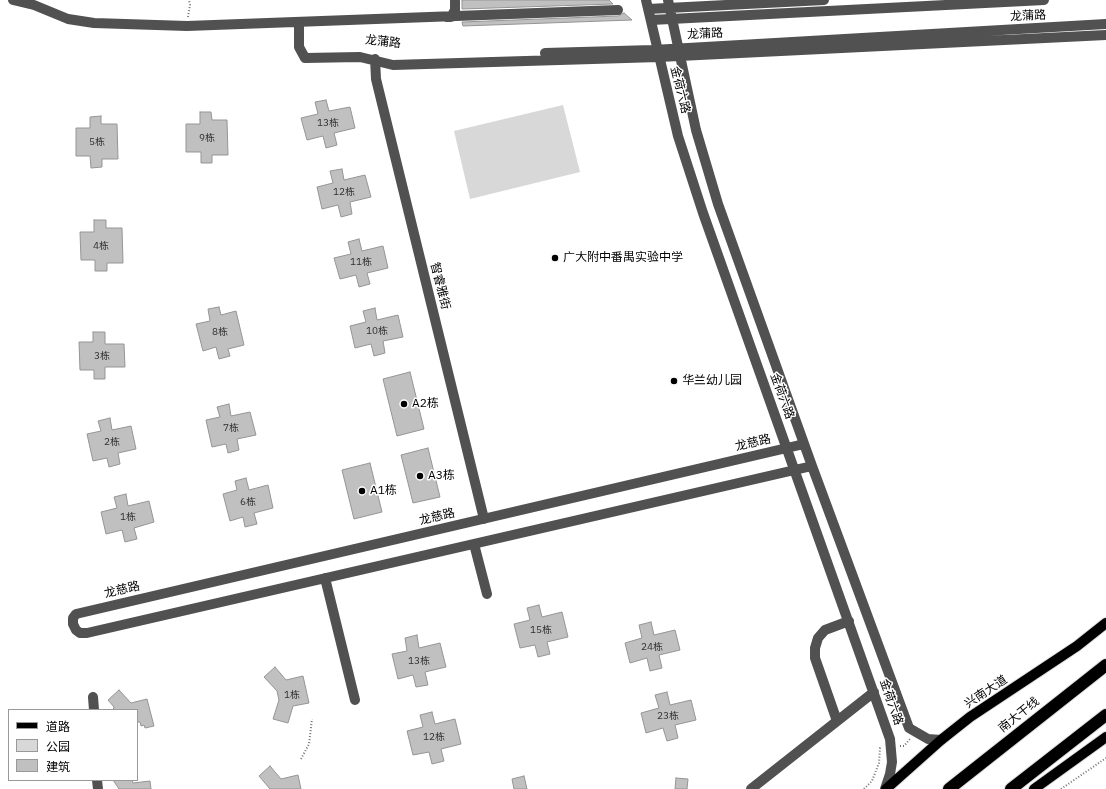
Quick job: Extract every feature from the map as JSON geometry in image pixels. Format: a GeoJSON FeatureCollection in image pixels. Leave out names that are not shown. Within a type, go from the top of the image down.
{"type":"FeatureCollection","features":[{"type":"Feature","properties":{"kind":"highway","name":"南大干线"},"geometry":{"type":"LineString","coordinates":[[949,789],[1106,665]]}},
{"type":"Feature","properties":{"kind":"highway"},"geometry":{"type":"LineString","coordinates":[[1011,789],[1106,714]]}},
{"type":"Feature","properties":{"kind":"main road","name":"兴南大道"},"geometry":{"type":"LineString","coordinates":[[885,789],[970,718],[1077,646],[1106,623]]}},
{"type":"Feature","properties":{"kind":"main road"},"geometry":{"type":"LineString","coordinates":[[1034,789],[1106,737]]}},
{"type":"Feature","properties":{"kind":"street","name":"龙蒲路"},"geometry":{"type":"LineString","coordinates":[[13,0],[34,5],[68,19],[94,23],[187,26],[451,17]]}},
{"type":"Feature","properties":{"kind":"street"},"geometry":{"type":"LineString","coordinates":[[455,0],[455,10],[451,17],[618,10]]}},
{"type":"Feature","properties":{"kind":"street"},"geometry":{"type":"LineString","coordinates":[[647,5],[824,0]]}},
{"type":"Feature","properties":{"kind":"street","name":"龙蒲路"},"geometry":{"type":"LineString","coordinates":[[651,20],[1044,0]]}},
{"type":"Feature","properties":{"kind":"street","name":"金荷六路"},"geometry":{"type":"LineString","coordinates":[[669,4],[696,130],[718,204],[812,466],[909,728],[913,732],[928,739],[942,740]]}},
{"type":"Feature","properties":{"kind":"street","name":"金荷六路"},"geometry":{"type":"LineString","coordinates":[[647,5],[678,136],[703,213],[874,692],[892,747],[890,774],[885,789]]}},
{"type":"Feature","properties":{"kind":"street"},"geometry":{"type":"LineString","coordinates":[[305,23],[299,47],[305,58],[308,55]]}},
{"type":"Feature","properties":{"kind":"street","name":"龙蒲路"},"geometry":{"type":"LineString","coordinates":[[679,52],[1106,24]]}},
{"type":"Feature","properties":{"kind":"street","name":"龙蒲路"},"geometry":{"type":"LineString","coordinates":[[308,55],[360,57],[393,64],[1106,35]]}},
{"type":"Feature","properties":{"kind":"street","name":"龙蒲路"},"geometry":{"type":"LineString","coordinates":[[308,55],[361,53],[394,58],[658,53]]}},
{"type":"Feature","properties":{"kind":"street","name":"智睿雅街"},"geometry":{"type":"LineString","coordinates":[[375,60],[376,79],[484,519]]}},
{"type":"Feature","properties":{"kind":"street","name":"龙慈路"},"geometry":{"type":"LineString","coordinates":[[325,578],[87,633],[76,630],[73,618],[76,614],[804,444]]}},
{"type":"Feature","properties":{"kind":"street"},"geometry":{"type":"LineString","coordinates":[[355,700],[325,578],[812,466]]}},
{"type":"Feature","properties":{"kind":"street"},"geometry":{"type":"LineString","coordinates":[[474,544],[486,594]]}},
{"type":"Feature","properties":{"kind":"street"},"geometry":{"type":"LineString","coordinates":[[837,721],[815,658],[815,648],[818,638],[825,630],[848,621]]}},
{"type":"Feature","properties":{"kind":"street"},"geometry":{"type":"LineString","coordinates":[[751,789],[874,692]]}},
{"type":"Feature","properties":{"kind":"street"},"geometry":{"type":"LineString","coordinates":[[94,697],[94,709]]}},
{"type":"Feature","properties":{"kind":"path"},"geometry":{"type":"LineString","coordinates":[[187,26],[190,5],[188,0]]}},
{"type":"Feature","properties":{"kind":"path"},"geometry":{"type":"LineString","coordinates":[[301,759],[309,744],[312,719]]}},
{"type":"Feature","properties":{"kind":"path"},"geometry":{"type":"LineString","coordinates":[[864,789],[872,781],[880,763],[880,748],[904,746],[913,732]]}},
{"type":"Feature","properties":{"kind":"path"},"geometry":{"type":"LineString","coordinates":[[1061,789],[1106,758]]}},
{"type":"Feature","properties":{"kind":"green space"},"geometry":{"type":"Polygon","coordinates":[[[563,105],[580,172],[470,199],[454,131],[563,105]]]}},
{"type":"Feature","properties":{"kind":"building"},"geometry":{"type":"Polygon","coordinates":[[[462,0],[609,0],[613,4],[462,9],[462,0]]]}},
{"type":"Feature","properties":{"kind":"building"},"geometry":{"type":"Polygon","coordinates":[[[624,13],[632,20],[463,26],[462,22],[618,16],[624,13]]]}},
{"type":"Feature","properties":{"kind":"building"},"geometry":{"type":"Polygon","coordinates":[[[326,100],[329,111],[350,107],[355,128],[334,133],[337,145],[326,148],[323,136],[307,140],[301,118],[318,114],[315,102],[326,100]]]}},
{"type":"Feature","properties":{"kind":"building"},"geometry":{"type":"Polygon","coordinates":[[[200,112],[211,112],[212,120],[227,120],[228,155],[212,155],[212,163],[201,163],[201,152],[186,152],[186,124],[200,124],[200,112]]]}},
{"type":"Feature","properties":{"kind":"building"},"geometry":{"type":"Polygon","coordinates":[[[101,116],[101,124],[117,124],[118,159],[102,159],[102,167],[91,168],[90,156],[76,156],[76,128],[90,128],[90,117],[101,116]]]}},
{"type":"Feature","properties":{"kind":"building"},"geometry":{"type":"Polygon","coordinates":[[[342,169],[344,180],[365,175],[371,197],[350,202],[352,214],[341,217],[338,205],[322,209],[317,187],[333,183],[330,171],[342,169]]]}},
{"type":"Feature","properties":{"kind":"building"},"geometry":{"type":"Polygon","coordinates":[[[94,220],[106,220],[106,228],[122,228],[123,263],[107,263],[107,271],[95,271],[95,260],[81,260],[80,232],[94,232],[94,220]]]}},
{"type":"Feature","properties":{"kind":"building"},"geometry":{"type":"Polygon","coordinates":[[[359,239],[362,251],[383,246],[388,268],[367,273],[370,284],[359,287],[356,275],[340,279],[334,258],[351,254],[348,242],[359,239]]]}},
{"type":"Feature","properties":{"kind":"building"},"geometry":{"type":"Polygon","coordinates":[[[219,307],[221,315],[236,311],[244,345],[228,349],[230,356],[219,359],[216,347],[203,351],[196,324],[210,321],[208,309],[219,307]]]}},
{"type":"Feature","properties":{"kind":"building"},"geometry":{"type":"Polygon","coordinates":[[[375,308],[377,320],[398,315],[403,337],[383,341],[385,353],[374,356],[371,344],[355,348],[350,326],[366,322],[363,311],[375,308]]]}},
{"type":"Feature","properties":{"kind":"building"},"geometry":{"type":"Polygon","coordinates":[[[93,332],[105,332],[105,344],[124,344],[125,367],[105,367],[105,379],[94,379],[94,370],[80,370],[79,342],[93,342],[93,332]]]}},
{"type":"Feature","properties":{"kind":"building","name":"A2栋"},"geometry":{"type":"Polygon","coordinates":[[[410,372],[424,429],[397,436],[383,379],[410,372]]]}},
{"type":"Feature","properties":{"kind":"building"},"geometry":{"type":"Polygon","coordinates":[[[229,404],[231,416],[250,412],[256,435],[237,439],[239,450],[228,453],[226,444],[212,447],[206,420],[220,417],[217,407],[229,404]]]}},
{"type":"Feature","properties":{"kind":"building"},"geometry":{"type":"Polygon","coordinates":[[[110,418],[112,430],[131,426],[136,449],[118,453],[120,464],[109,467],[107,458],[93,461],[87,434],[101,431],[98,421],[110,418]]]}},
{"type":"Feature","properties":{"kind":"building","name":"A3栋"},"geometry":{"type":"Polygon","coordinates":[[[428,448],[440,497],[413,503],[401,455],[428,448]]]}},
{"type":"Feature","properties":{"kind":"building","name":"A1栋"},"geometry":{"type":"Polygon","coordinates":[[[370,463],[382,512],[354,519],[342,470],[370,463]]]}},
{"type":"Feature","properties":{"kind":"building"},"geometry":{"type":"Polygon","coordinates":[[[246,478],[249,490],[268,485],[273,508],[254,513],[257,524],[245,527],[243,517],[230,521],[223,494],[237,490],[235,481],[246,478]]]}},
{"type":"Feature","properties":{"kind":"building"},"geometry":{"type":"Polygon","coordinates":[[[126,494],[128,506],[149,501],[154,522],[134,528],[137,539],[125,542],[122,530],[106,534],[101,512],[117,508],[114,497],[126,494]]]}},
{"type":"Feature","properties":{"kind":"building"},"geometry":{"type":"Polygon","coordinates":[[[539,605],[542,617],[562,612],[568,637],[547,642],[550,654],[538,657],[535,645],[520,648],[514,624],[530,620],[527,608],[539,605]]]}},
{"type":"Feature","properties":{"kind":"building"},"geometry":{"type":"Polygon","coordinates":[[[651,622],[654,635],[675,630],[680,650],[659,655],[662,668],[650,671],[647,658],[630,663],[625,643],[642,638],[639,625],[651,622]]]}},
{"type":"Feature","properties":{"kind":"building"},"geometry":{"type":"Polygon","coordinates":[[[417,635],[419,648],[440,643],[446,667],[425,672],[428,685],[416,687],[413,675],[398,679],[392,654],[407,651],[405,638],[417,635]]]}},
{"type":"Feature","properties":{"kind":"building"},"geometry":{"type":"Polygon","coordinates":[[[275,667],[286,680],[303,676],[309,703],[293,706],[288,723],[273,719],[279,700],[277,691],[264,677],[275,667]]]}},
{"type":"Feature","properties":{"kind":"building"},"geometry":{"type":"Polygon","coordinates":[[[119,690],[131,703],[147,699],[154,726],[145,728],[144,725],[141,726],[140,722],[138,722],[138,709],[113,709],[114,707],[108,700],[119,690]]]}},
{"type":"Feature","properties":{"kind":"building"},"geometry":{"type":"Polygon","coordinates":[[[667,692],[670,705],[691,700],[696,720],[675,725],[678,738],[667,741],[663,728],[646,733],[641,713],[659,708],[655,695],[667,692]]]}},
{"type":"Feature","properties":{"kind":"building"},"geometry":{"type":"Polygon","coordinates":[[[432,712],[435,724],[455,719],[461,744],[441,749],[444,761],[432,764],[429,752],[413,755],[407,731],[423,727],[420,715],[432,712]]]}},
{"type":"Feature","properties":{"kind":"building"},"geometry":{"type":"Polygon","coordinates":[[[270,766],[281,779],[298,775],[301,789],[270,789],[259,776],[270,766]]]}},
{"type":"Feature","properties":{"kind":"building"},"geometry":{"type":"Polygon","coordinates":[[[524,776],[527,789],[514,789],[512,779],[524,776]]]}},
{"type":"Feature","properties":{"kind":"building"},"geometry":{"type":"Polygon","coordinates":[[[676,778],[688,779],[687,789],[675,789],[676,778]]]}},
{"type":"Feature","properties":{"kind":"building"},"geometry":{"type":"Polygon","coordinates":[[[114,781],[132,781],[133,783],[150,781],[151,789],[119,789],[114,781]]]}},
{"type":"Feature","properties":{"kind":"place","name":"广大附中番禺实验中学"},"geometry":{"type":"Point","coordinates":[555,258]}},
{"type":"Feature","properties":{"kind":"place","name":"华兰幼儿园"},"geometry":{"type":"Point","coordinates":[674,381]}},
{"type":"Feature","properties":{"kind":"place","name":"A2栋"},"geometry":{"type":"Point","coordinates":[404,404]}},
{"type":"Feature","properties":{"kind":"place","name":"A3栋"},"geometry":{"type":"Point","coordinates":[420,476]}},
{"type":"Feature","properties":{"kind":"place","name":"A1栋"},"geometry":{"type":"Point","coordinates":[362,491]}}]}
